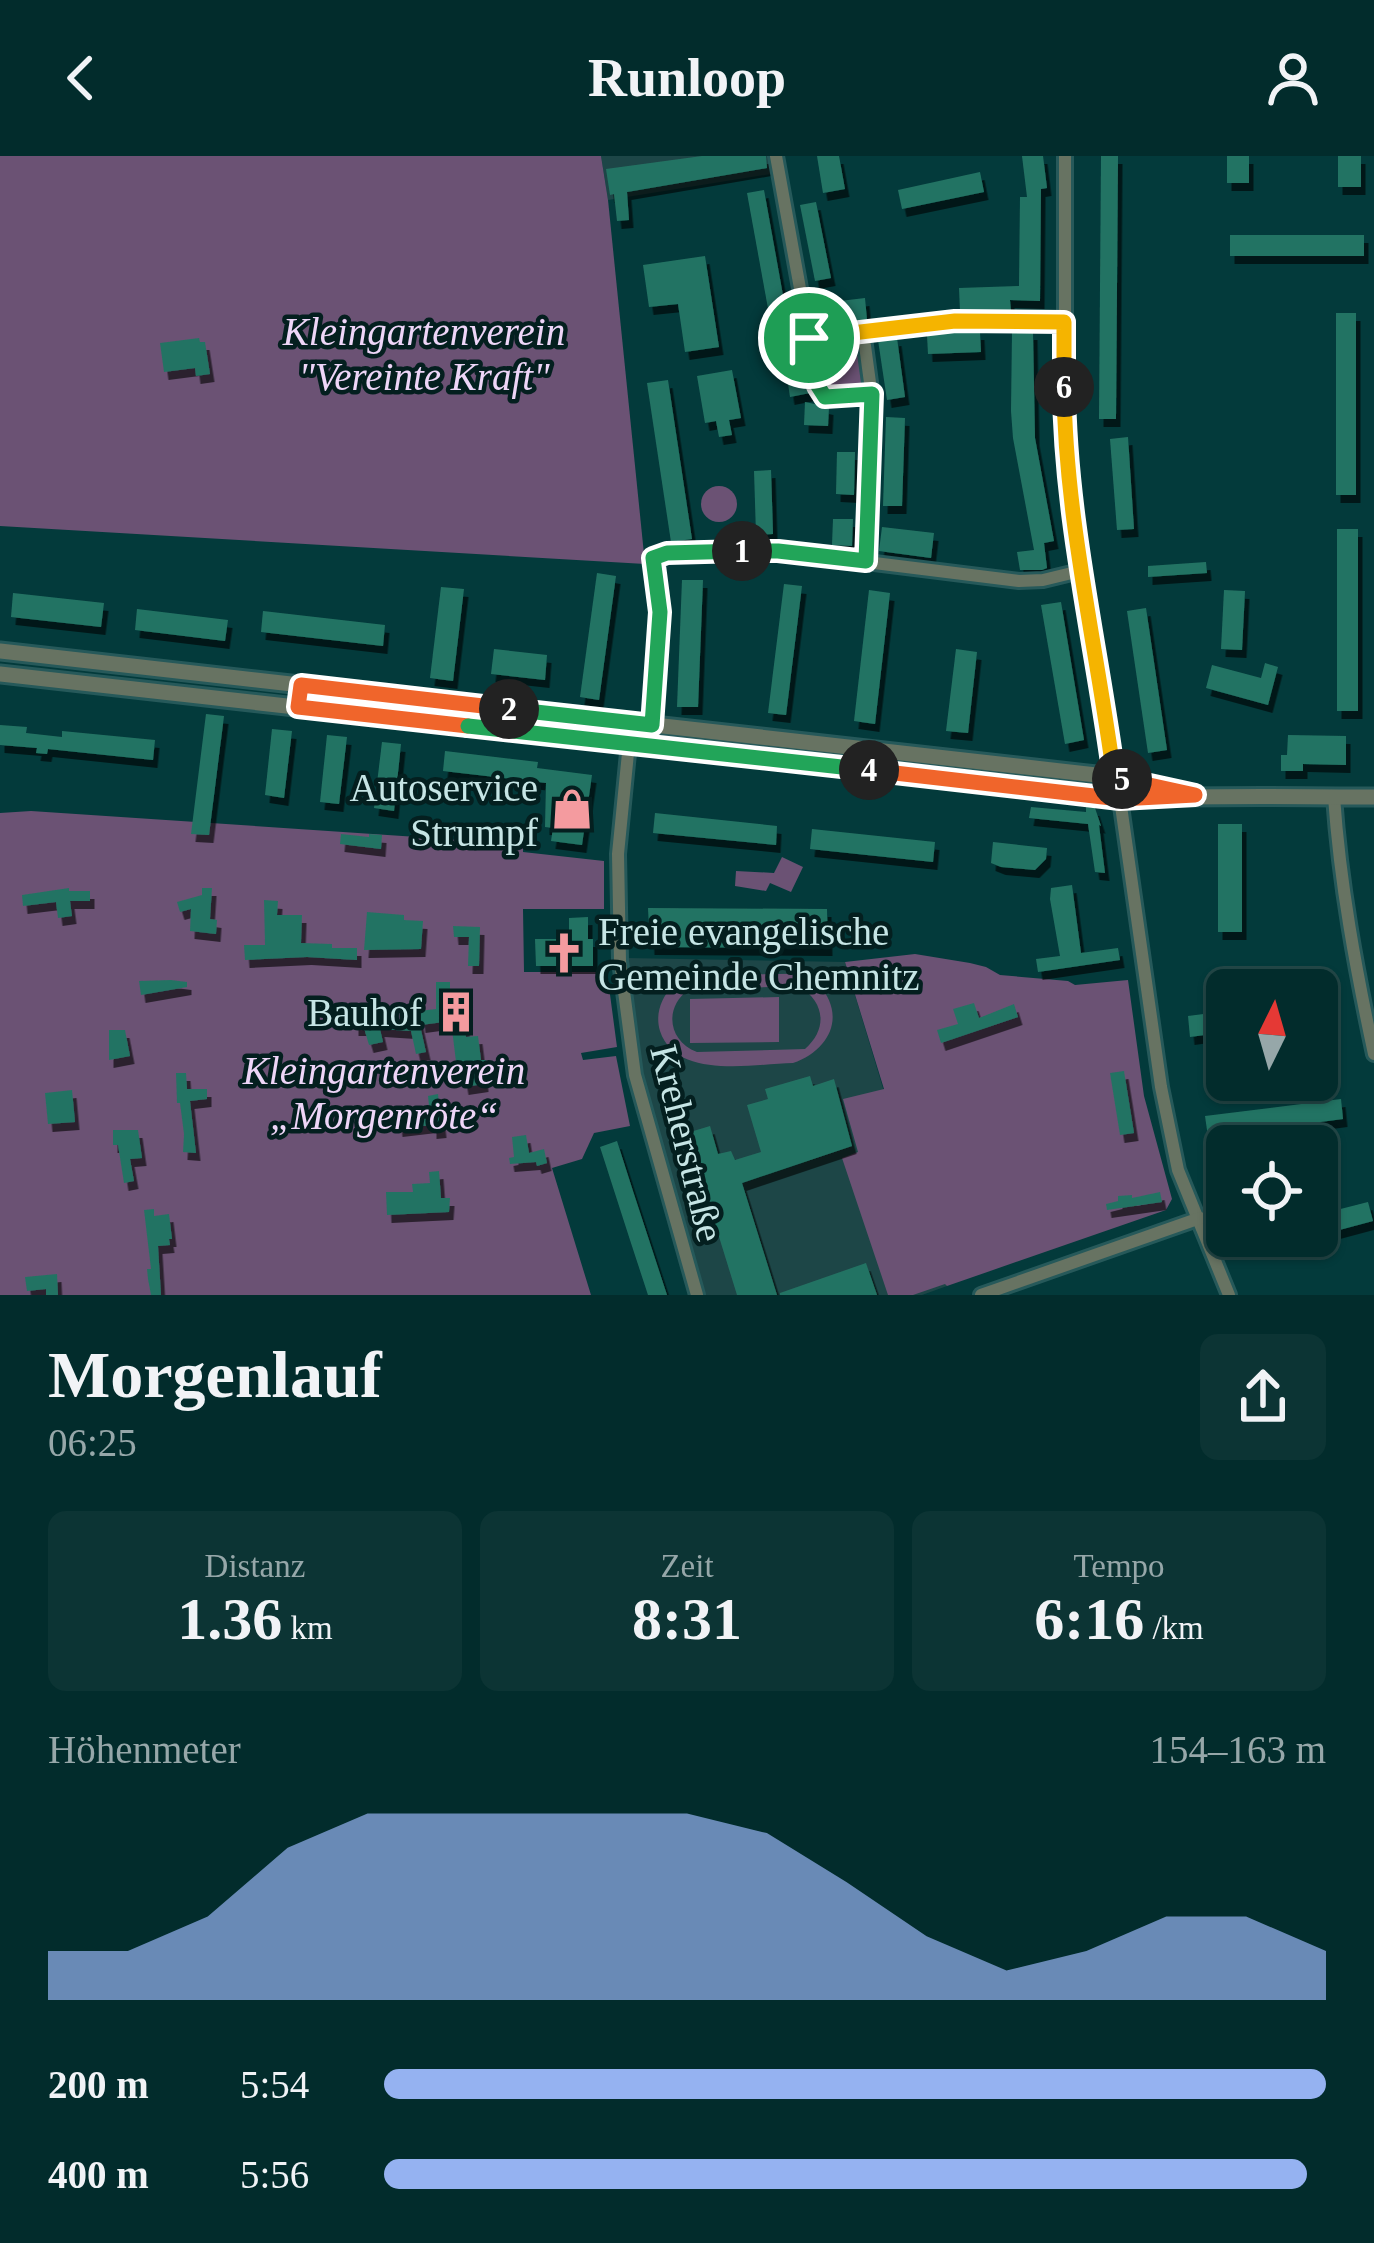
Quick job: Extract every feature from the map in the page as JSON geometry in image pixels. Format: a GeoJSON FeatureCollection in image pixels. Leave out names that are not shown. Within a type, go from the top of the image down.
{"type":"FeatureCollection","features":[{"type":"Feature","properties":{"kind":"street"},"geometry":{"type":"LineString","coordinates":[[776,156],[818,386],[825,397],[872,394]]}},
{"type":"Feature","properties":{"kind":"street"},"geometry":{"type":"LineString","coordinates":[[1065,156],[1068,484],[1080,571],[1120,799],[1161,1088],[1178,1170],[1229,1295]]}},
{"type":"Feature","properties":{"kind":"street"},"geometry":{"type":"LineString","coordinates":[[809,338],[955,321],[1064,322]]}},
{"type":"Feature","properties":{"kind":"street"},"geometry":{"type":"LineString","coordinates":[[862,331],[872,394],[866,561]]}},
{"type":"Feature","properties":{"kind":"street"},"geometry":{"type":"LineString","coordinates":[[629,743],[652,725],[660,612],[653,558],[660,554],[774,550],[1010,580],[1043,580],[1080,571]]}},
{"type":"Feature","properties":{"kind":"street"},"geometry":{"type":"LineString","coordinates":[[0,651],[1114,777],[1195,795]]}},
{"type":"Feature","properties":{"kind":"street"},"geometry":{"type":"LineString","coordinates":[[0,674],[1120,799],[1374,797]]}},
{"type":"Feature","properties":{"kind":"street"},"geometry":{"type":"LineString","coordinates":[[298,707],[301,685]]}},
{"type":"Feature","properties":{"kind":"street","name":"Kreherstraße"},"geometry":{"type":"LineString","coordinates":[[629,743],[618,854],[623,984],[635,1075],[697,1295]]}},
{"type":"Feature","properties":{"kind":"street"},"geometry":{"type":"LineString","coordinates":[[1334,797],[1358,979],[1374,1054]]}},
{"type":"Feature","properties":{"kind":"street"},"geometry":{"type":"LineString","coordinates":[[981,1295],[1200,1219]]}},
{"type":"Feature","properties":{"kind":"shaded area"},"geometry":{"type":"Polygon","coordinates":[[[601,156],[774,156],[777,173],[608,200],[601,156]]]}},
{"type":"Feature","properties":{"kind":"shaded area"},"geometry":{"type":"Polygon","coordinates":[[[626,958],[845,962],[947,1286],[922,1295],[699,1295],[638,1075],[626,958]]]}},
{"type":"Feature","properties":{"kind":"green space","name":"Kleingartenverein \"Vereinte Kraft\""},"geometry":{"type":"Polygon","coordinates":[[[0,156],[601,156],[645,564],[0,526],[0,156]]]}},
{"type":"Feature","properties":{"kind":"green space"},"geometry":{"type":"Polygon","coordinates":[[[860,336],[868,390],[824,393],[815,340],[860,336]]]}},
{"type":"Feature","properties":{"kind":"green space"},"geometry":{"type":"Polygon","coordinates":[[[719,486],[732,491],[737,504],[732,517],[719,522],[706,517],[701,504],[706,491],[719,486]]]}},
{"type":"Feature","properties":{"kind":"green space","name":"Kleingartenverein „Morgenröte“"},"geometry":{"type":"Polygon","coordinates":[[[31,811],[523,844],[523,852],[604,861],[604,909],[523,909],[524,972],[607,972],[617,1047],[581,1053],[583,1060],[616,1056],[630,1126],[594,1133],[582,1159],[552,1168],[591,1295],[0,1295],[0,813],[31,811]]]}},
{"type":"Feature","properties":{"kind":"green space"},"geometry":{"type":"Polygon","coordinates":[[[782,857],[803,867],[791,892],[770,883],[766,891],[735,886],[736,871],[774,873],[782,857]]]}},
{"type":"Feature","properties":{"kind":"green space"},"geometry":{"type":"Polygon","coordinates":[[[915,954],[970,963],[1000,975],[1075,985],[1128,980],[1144,1096],[1172,1199],[1166,1210],[947,1286],[913,1295],[888,1295],[842,1158],[858,1152],[843,1099],[884,1089],[845,962],[915,954]]]}},
{"type":"Feature","properties":{"kind":"green space"},"geometry":{"type":"Polygon","coordinates":[[[842,973],[841,983],[818,984],[833,1019],[817,1050],[793,1063],[738,1066],[699,1063],[669,1046],[658,1019],[672,986],[652,986],[652,976],[842,973]],[[799,986],[688,990],[675,1006],[675,1032],[697,1052],[805,1049],[820,1024],[818,1008],[799,986]]]}},
{"type":"Feature","properties":{"kind":"green space"},"geometry":{"type":"Polygon","coordinates":[[[779,997],[779,1042],[690,1043],[690,999],[779,997]]]}},
{"type":"Feature","properties":{"kind":"building"},"geometry":{"type":"Polygon","coordinates":[[[702,156],[766,156],[767,168],[627,192],[629,220],[617,221],[606,169],[702,156]]]}},
{"type":"Feature","properties":{"kind":"building"},"geometry":{"type":"Polygon","coordinates":[[[817,156],[839,156],[845,189],[823,193],[817,156]]]}},
{"type":"Feature","properties":{"kind":"building"},"geometry":{"type":"Polygon","coordinates":[[[1022,156],[1043,156],[1047,188],[1041,189],[1040,301],[1010,300],[1011,311],[960,311],[959,288],[1019,286],[1020,197],[1027,197],[1022,156]]]}},
{"type":"Feature","properties":{"kind":"building"},"geometry":{"type":"Polygon","coordinates":[[[1101,156],[1118,156],[1116,419],[1099,419],[1101,156]]]}},
{"type":"Feature","properties":{"kind":"building"},"geometry":{"type":"Polygon","coordinates":[[[1227,156],[1249,156],[1249,183],[1227,183],[1227,156]]]}},
{"type":"Feature","properties":{"kind":"building"},"geometry":{"type":"Polygon","coordinates":[[[1338,156],[1361,156],[1361,187],[1338,187],[1338,156]]]}},
{"type":"Feature","properties":{"kind":"building"},"geometry":{"type":"Polygon","coordinates":[[[980,172],[984,192],[902,209],[898,190],[980,172]]]}},
{"type":"Feature","properties":{"kind":"building"},"geometry":{"type":"Polygon","coordinates":[[[764,190],[790,334],[773,336],[747,193],[764,190]]]}},
{"type":"Feature","properties":{"kind":"building"},"geometry":{"type":"Polygon","coordinates":[[[816,202],[831,278],[815,281],[800,205],[816,202]]]}},
{"type":"Feature","properties":{"kind":"building"},"geometry":{"type":"Polygon","coordinates":[[[1230,235],[1364,235],[1364,256],[1230,256],[1230,235]]]}},
{"type":"Feature","properties":{"kind":"building"},"geometry":{"type":"Polygon","coordinates":[[[705,256],[719,347],[685,352],[678,304],[649,307],[643,265],[705,256]]]}},
{"type":"Feature","properties":{"kind":"building"},"geometry":{"type":"Polygon","coordinates":[[[865,298],[867,320],[818,326],[815,304],[865,298]]]}},
{"type":"Feature","properties":{"kind":"building"},"geometry":{"type":"Polygon","coordinates":[[[1336,313],[1356,313],[1356,495],[1336,495],[1336,313]]]}},
{"type":"Feature","properties":{"kind":"building"},"geometry":{"type":"Polygon","coordinates":[[[980,332],[981,352],[928,354],[927,335],[980,332]]]}},
{"type":"Feature","properties":{"kind":"building"},"geometry":{"type":"Polygon","coordinates":[[[1012,332],[1033,332],[1035,438],[1054,541],[1044,543],[1047,568],[1042,570],[1020,570],[1017,552],[1034,550],[1013,438],[1012,332]]]}},
{"type":"Feature","properties":{"kind":"building"},"geometry":{"type":"Polygon","coordinates":[[[199,338],[205,342],[210,374],[196,376],[195,368],[164,372],[160,343],[199,338]]]}},
{"type":"Feature","properties":{"kind":"building"},"geometry":{"type":"Polygon","coordinates":[[[897,338],[905,397],[887,400],[878,340],[897,338]]]}},
{"type":"Feature","properties":{"kind":"building"},"geometry":{"type":"Polygon","coordinates":[[[799,341],[810,393],[790,397],[782,344],[799,341]]]}},
{"type":"Feature","properties":{"kind":"building"},"geometry":{"type":"Polygon","coordinates":[[[732,370],[741,418],[729,420],[732,435],[719,437],[716,421],[705,423],[697,376],[732,370]]]}},
{"type":"Feature","properties":{"kind":"building"},"geometry":{"type":"Polygon","coordinates":[[[668,380],[692,539],[671,542],[647,383],[668,380]]]}},
{"type":"Feature","properties":{"kind":"building"},"geometry":{"type":"Polygon","coordinates":[[[805,402],[829,407],[828,426],[804,425],[805,402]]]}},
{"type":"Feature","properties":{"kind":"building"},"geometry":{"type":"Polygon","coordinates":[[[886,417],[905,418],[902,506],[883,506],[886,417]]]}},
{"type":"Feature","properties":{"kind":"building"},"geometry":{"type":"Polygon","coordinates":[[[1128,437],[1134,529],[1117,530],[1110,439],[1128,437]]]}},
{"type":"Feature","properties":{"kind":"building"},"geometry":{"type":"Polygon","coordinates":[[[837,452],[855,452],[854,495],[836,494],[837,452]]]}},
{"type":"Feature","properties":{"kind":"building"},"geometry":{"type":"Polygon","coordinates":[[[771,470],[773,534],[756,535],[754,471],[771,470]]]}},
{"type":"Feature","properties":{"kind":"building"},"geometry":{"type":"Polygon","coordinates":[[[833,519],[853,519],[852,546],[832,545],[833,519]]]}},
{"type":"Feature","properties":{"kind":"building"},"geometry":{"type":"Polygon","coordinates":[[[882,527],[934,533],[931,558],[879,551],[882,527]]]}},
{"type":"Feature","properties":{"kind":"building"},"geometry":{"type":"Polygon","coordinates":[[[1337,529],[1358,529],[1358,711],[1337,711],[1337,529]]]}},
{"type":"Feature","properties":{"kind":"building"},"geometry":{"type":"Polygon","coordinates":[[[1206,562],[1207,573],[1148,577],[1148,566],[1206,562]]]}},
{"type":"Feature","properties":{"kind":"building"},"geometry":{"type":"Polygon","coordinates":[[[597,573],[616,576],[599,700],[580,697],[597,573]]]}},
{"type":"Feature","properties":{"kind":"building"},"geometry":{"type":"Polygon","coordinates":[[[682,580],[703,580],[698,707],[677,707],[682,580]]]}},
{"type":"Feature","properties":{"kind":"building"},"geometry":{"type":"Polygon","coordinates":[[[784,584],[802,586],[786,715],[768,713],[784,584]]]}},
{"type":"Feature","properties":{"kind":"building"},"geometry":{"type":"Polygon","coordinates":[[[441,587],[464,589],[453,681],[430,678],[441,587]]]}},
{"type":"Feature","properties":{"kind":"building"},"geometry":{"type":"Polygon","coordinates":[[[869,590],[890,593],[875,724],[854,721],[869,590]]]}},
{"type":"Feature","properties":{"kind":"building"},"geometry":{"type":"Polygon","coordinates":[[[1224,590],[1245,591],[1242,650],[1221,649],[1224,590]]]}},
{"type":"Feature","properties":{"kind":"building"},"geometry":{"type":"Polygon","coordinates":[[[13,593],[104,603],[101,627],[11,617],[13,593]]]}},
{"type":"Feature","properties":{"kind":"building"},"geometry":{"type":"Polygon","coordinates":[[[1061,602],[1084,740],[1065,744],[1041,605],[1061,602]]]}},
{"type":"Feature","properties":{"kind":"building"},"geometry":{"type":"Polygon","coordinates":[[[1146,608],[1167,750],[1148,753],[1127,611],[1146,608]]]}},
{"type":"Feature","properties":{"kind":"building"},"geometry":{"type":"Polygon","coordinates":[[[137,609],[228,620],[225,641],[135,630],[137,609]]]}},
{"type":"Feature","properties":{"kind":"building"},"geometry":{"type":"Polygon","coordinates":[[[263,611],[385,625],[383,646],[261,632],[263,611]]]}},
{"type":"Feature","properties":{"kind":"building"},"geometry":{"type":"Polygon","coordinates":[[[494,649],[547,655],[545,680],[491,674],[494,649]]]}},
{"type":"Feature","properties":{"kind":"building"},"geometry":{"type":"Polygon","coordinates":[[[956,649],[977,652],[968,733],[946,731],[956,649]]]}},
{"type":"Feature","properties":{"kind":"building"},"geometry":{"type":"Polygon","coordinates":[[[1265,663],[1278,667],[1268,705],[1206,688],[1212,665],[1261,678],[1265,663]]]}},
{"type":"Feature","properties":{"kind":"building"},"geometry":{"type":"Polygon","coordinates":[[[206,714],[224,716],[209,835],[191,834],[206,714]]]}},
{"type":"Feature","properties":{"kind":"building"},"geometry":{"type":"Polygon","coordinates":[[[0,725],[62,737],[62,731],[155,740],[153,760],[48,749],[47,754],[36,753],[37,748],[0,745],[0,725]]]}},
{"type":"Feature","properties":{"kind":"building"},"geometry":{"type":"Polygon","coordinates":[[[272,729],[292,731],[284,798],[265,795],[272,729]]]}},
{"type":"Feature","properties":{"kind":"building"},"geometry":{"type":"Polygon","coordinates":[[[327,735],[347,737],[339,804],[320,802],[327,735]]]}},
{"type":"Feature","properties":{"kind":"building"},"geometry":{"type":"Polygon","coordinates":[[[1288,735],[1346,736],[1346,765],[1303,764],[1303,771],[1281,771],[1288,735]]]}},
{"type":"Feature","properties":{"kind":"building"},"geometry":{"type":"Polygon","coordinates":[[[382,742],[401,744],[394,811],[374,808],[382,742]]]}},
{"type":"Feature","properties":{"kind":"building"},"geometry":{"type":"Polygon","coordinates":[[[445,751],[538,762],[537,768],[592,775],[582,845],[551,841],[553,828],[545,827],[546,783],[443,771],[445,751]]]}},
{"type":"Feature","properties":{"kind":"building"},"geometry":{"type":"Polygon","coordinates":[[[1031,807],[1086,812],[1086,807],[1095,808],[1105,873],[1095,872],[1088,824],[1029,818],[1031,807]]]}},
{"type":"Feature","properties":{"kind":"building"},"geometry":{"type":"Polygon","coordinates":[[[655,813],[777,826],[776,845],[653,833],[655,813]]]}},
{"type":"Feature","properties":{"kind":"building"},"geometry":{"type":"Polygon","coordinates":[[[1218,824],[1242,824],[1242,932],[1218,932],[1218,824]]]}},
{"type":"Feature","properties":{"kind":"building"},"geometry":{"type":"Polygon","coordinates":[[[812,829],[935,842],[933,862],[810,849],[812,829]]]}},
{"type":"Feature","properties":{"kind":"building"},"geometry":{"type":"Polygon","coordinates":[[[341,834],[382,835],[381,849],[340,844],[341,834]]]}},
{"type":"Feature","properties":{"kind":"building"},"geometry":{"type":"Polygon","coordinates":[[[993,842],[1047,848],[1046,859],[1035,870],[1001,867],[991,863],[993,842]]]}},
{"type":"Feature","properties":{"kind":"building"},"geometry":{"type":"Polygon","coordinates":[[[1072,885],[1081,953],[1118,948],[1120,960],[1038,972],[1036,959],[1060,956],[1051,888],[1072,885]]]}},
{"type":"Feature","properties":{"kind":"building"},"geometry":{"type":"Polygon","coordinates":[[[69,888],[90,891],[90,901],[70,901],[72,916],[58,918],[56,902],[23,906],[22,895],[69,888]]]}},
{"type":"Feature","properties":{"kind":"building"},"geometry":{"type":"Polygon","coordinates":[[[202,888],[212,888],[210,919],[217,920],[216,934],[190,931],[191,909],[180,912],[177,902],[202,895],[202,888]]]}},
{"type":"Feature","properties":{"kind":"building"},"geometry":{"type":"Polygon","coordinates":[[[264,900],[278,901],[277,915],[302,915],[301,943],[357,948],[357,960],[245,960],[244,945],[265,945],[264,900]]]}},
{"type":"Feature","properties":{"kind":"building"},"geometry":{"type":"Polygon","coordinates":[[[648,908],[827,909],[828,948],[650,947],[648,908]]]}},
{"type":"Feature","properties":{"kind":"building"},"geometry":{"type":"Polygon","coordinates":[[[367,912],[423,921],[421,949],[364,950],[367,912]]]}},
{"type":"Feature","properties":{"kind":"building","name":"Freie evangelische Gemeinde Chemnitz"},"geometry":{"type":"Polygon","coordinates":[[[588,917],[593,966],[536,966],[535,939],[569,939],[569,918],[588,917]]]}},
{"type":"Feature","properties":{"kind":"building"},"geometry":{"type":"Polygon","coordinates":[[[453,926],[480,927],[479,966],[468,966],[469,937],[454,937],[453,926]]]}},
{"type":"Feature","properties":{"kind":"building"},"geometry":{"type":"Polygon","coordinates":[[[139,981],[187,982],[187,987],[141,995],[139,981]]]}},
{"type":"Feature","properties":{"kind":"building"},"geometry":{"type":"Polygon","coordinates":[[[436,982],[450,982],[450,1004],[464,1004],[466,1037],[478,1036],[481,1060],[486,1060],[484,1084],[464,1087],[451,1021],[421,1025],[419,1011],[436,1009],[436,982]]]}},
{"type":"Feature","properties":{"kind":"building"},"geometry":{"type":"Polygon","coordinates":[[[974,1003],[979,1018],[1014,1004],[1018,1017],[941,1043],[937,1030],[958,1024],[953,1009],[974,1003]]]}},
{"type":"Feature","properties":{"kind":"building"},"geometry":{"type":"Polygon","coordinates":[[[1206,1014],[1206,1035],[1190,1037],[1188,1016],[1206,1014]]]}},
{"type":"Feature","properties":{"kind":"building"},"geometry":{"type":"Polygon","coordinates":[[[419,1021],[426,1052],[416,1054],[411,1031],[380,1029],[383,1042],[369,1045],[364,1028],[354,1028],[354,1022],[419,1021]]]}},
{"type":"Feature","properties":{"kind":"building"},"geometry":{"type":"Polygon","coordinates":[[[109,1030],[125,1030],[130,1056],[109,1060],[109,1030]]]}},
{"type":"Feature","properties":{"kind":"building"},"geometry":{"type":"Polygon","coordinates":[[[1124,1071],[1134,1133],[1120,1135],[1110,1073],[1124,1071]]]}},
{"type":"Feature","properties":{"kind":"building"},"geometry":{"type":"Polygon","coordinates":[[[176,1073],[186,1073],[187,1089],[207,1089],[207,1099],[190,1101],[196,1153],[183,1152],[176,1073]]]}},
{"type":"Feature","properties":{"kind":"building"},"geometry":{"type":"Polygon","coordinates":[[[810,1076],[813,1086],[834,1079],[852,1146],[742,1183],[777,1295],[737,1295],[687,1133],[710,1126],[718,1154],[731,1151],[735,1160],[761,1152],[747,1105],[768,1099],[765,1089],[810,1076]]]}},
{"type":"Feature","properties":{"kind":"building"},"geometry":{"type":"Polygon","coordinates":[[[72,1090],[75,1122],[48,1124],[45,1093],[72,1090]]]}},
{"type":"Feature","properties":{"kind":"building"},"geometry":{"type":"Polygon","coordinates":[[[438,1094],[442,1130],[432,1131],[432,1125],[398,1129],[397,1119],[430,1115],[428,1096],[438,1094]]]}},
{"type":"Feature","properties":{"kind":"building"},"geometry":{"type":"Polygon","coordinates":[[[1338,1099],[1343,1119],[1298,1125],[1206,1125],[1205,1116],[1338,1099]]]}},
{"type":"Feature","properties":{"kind":"building"},"geometry":{"type":"Polygon","coordinates":[[[113,1130],[138,1130],[142,1158],[130,1159],[134,1181],[124,1183],[113,1130]]]}},
{"type":"Feature","properties":{"kind":"building"},"geometry":{"type":"Polygon","coordinates":[[[526,1135],[529,1153],[544,1149],[547,1163],[510,1164],[512,1137],[526,1135]]]}},
{"type":"Feature","properties":{"kind":"building"},"geometry":{"type":"Polygon","coordinates":[[[617,1141],[667,1295],[648,1295],[630,1240],[600,1147],[617,1141]]]}},
{"type":"Feature","properties":{"kind":"building"},"geometry":{"type":"Polygon","coordinates":[[[439,1171],[441,1198],[450,1198],[449,1212],[387,1215],[386,1192],[413,1192],[412,1184],[430,1183],[429,1172],[439,1171]]]}},
{"type":"Feature","properties":{"kind":"building"},"geometry":{"type":"Polygon","coordinates":[[[1160,1192],[1162,1202],[1107,1210],[1106,1204],[1118,1201],[1118,1196],[1160,1192]]]}},
{"type":"Feature","properties":{"kind":"building"},"geometry":{"type":"Polygon","coordinates":[[[1368,1202],[1373,1221],[1338,1230],[1338,1210],[1368,1202]]]}},
{"type":"Feature","properties":{"kind":"building"},"geometry":{"type":"Polygon","coordinates":[[[154,1209],[154,1216],[169,1214],[172,1239],[170,1245],[158,1246],[161,1295],[151,1295],[147,1269],[151,1269],[144,1210],[154,1209]]]}},
{"type":"Feature","properties":{"kind":"building"},"geometry":{"type":"Polygon","coordinates":[[[866,1263],[877,1295],[780,1295],[780,1293],[866,1263]]]}},
{"type":"Feature","properties":{"kind":"building"},"geometry":{"type":"Polygon","coordinates":[[[57,1274],[58,1295],[46,1295],[46,1289],[27,1291],[25,1277],[57,1274]]]}},
{"type":"Feature","properties":{"kind":"place","name":"Autoservice Strumpf"},"geometry":{"type":"Point","coordinates":[572,809]}},
{"type":"Feature","properties":{"kind":"place","name":"Freie evangelische Gemeinde Chemnitz"},"geometry":{"type":"Point","coordinates":[564,953]}},
{"type":"Feature","properties":{"kind":"place","name":"Bauhof"},"geometry":{"type":"Point","coordinates":[456,1012]}},
{"type":"Feature","properties":{"kind":"route"},"geometry":{"type":"LineString","coordinates":[[955,321],[1064,322],[1068,484],[1114,777],[1195,795],[1120,799],[298,707],[301,685],[652,725],[660,612],[653,558],[695,551],[774,550],[866,561],[872,394],[825,397],[818,386],[809,338],[955,321]]}}]}
